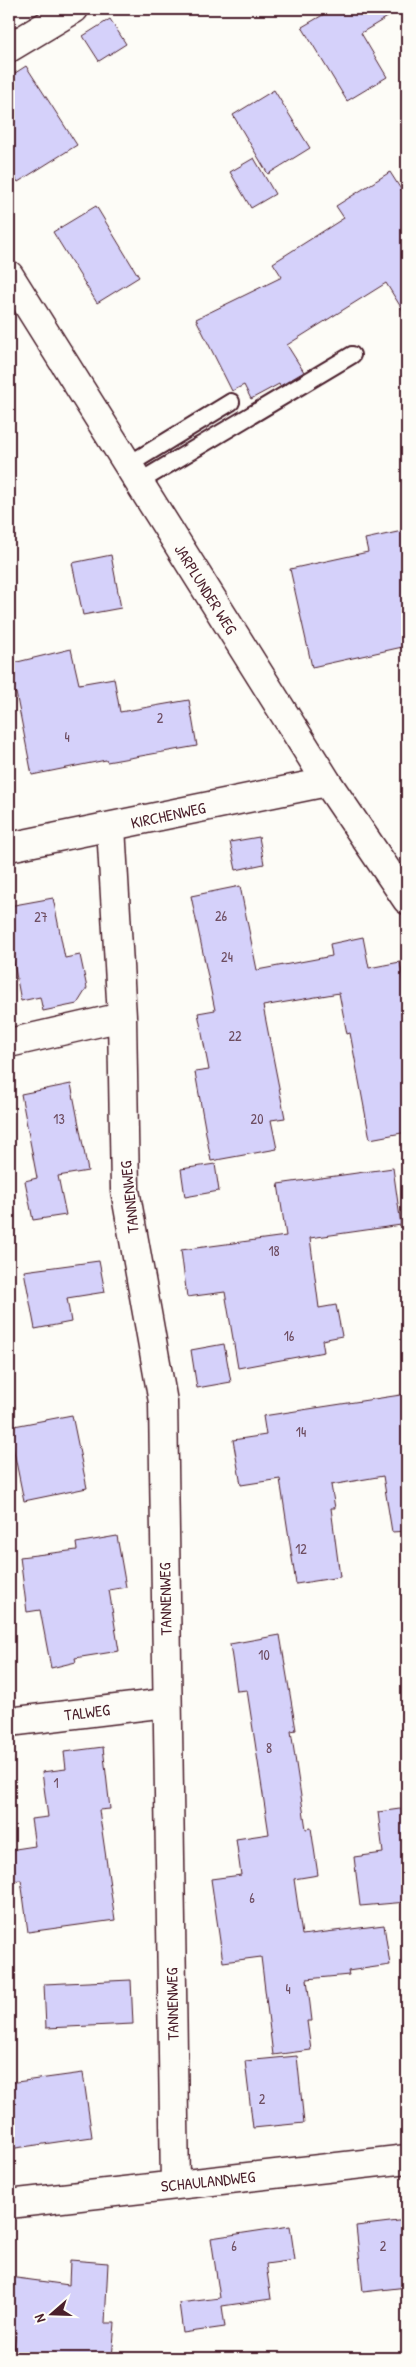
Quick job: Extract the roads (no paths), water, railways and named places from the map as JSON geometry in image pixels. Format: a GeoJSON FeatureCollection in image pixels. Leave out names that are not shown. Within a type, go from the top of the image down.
{"type":"FeatureCollection","features":[{"type":"Feature","properties":{"kind":"street"},"geometry":{"type":"LineString","coordinates":[[9,48],[74,9]]}},
{"type":"Feature","properties":{"kind":"street","name":"JARPLUNDER WEG"},"geometry":{"type":"LineString","coordinates":[[9,275],[327,782],[407,900]]}},
{"type":"Feature","properties":{"kind":"street","name":"KIRCHENWEG"},"geometry":{"type":"LineString","coordinates":[[9,847],[327,782]]}},
{"type":"Feature","properties":{"kind":"street","name":"TANNENWEG"},"geometry":{"type":"LineString","coordinates":[[112,827],[122,1018],[125,1190],[162,1402],[175,2184]]}},
{"type":"Feature","properties":{"kind":"street"},"geometry":{"type":"LineString","coordinates":[[9,1043],[122,1018]]}},
{"type":"Feature","properties":{"kind":"street","name":"TALWEG"},"geometry":{"type":"LineString","coordinates":[[9,1722],[166,1703]]}},
{"type":"Feature","properties":{"kind":"street","name":"SCHAULANDWEG"},"geometry":{"type":"LineString","coordinates":[[9,2204],[407,2158]]}},
{"type":"Feature","properties":{"kind":"lane"},"geometry":{"type":"LineString","coordinates":[[133,473],[352,355]]}},
{"type":"Feature","properties":{"kind":"lane"},"geometry":{"type":"LineString","coordinates":[[133,473],[231,402]]}}]}
